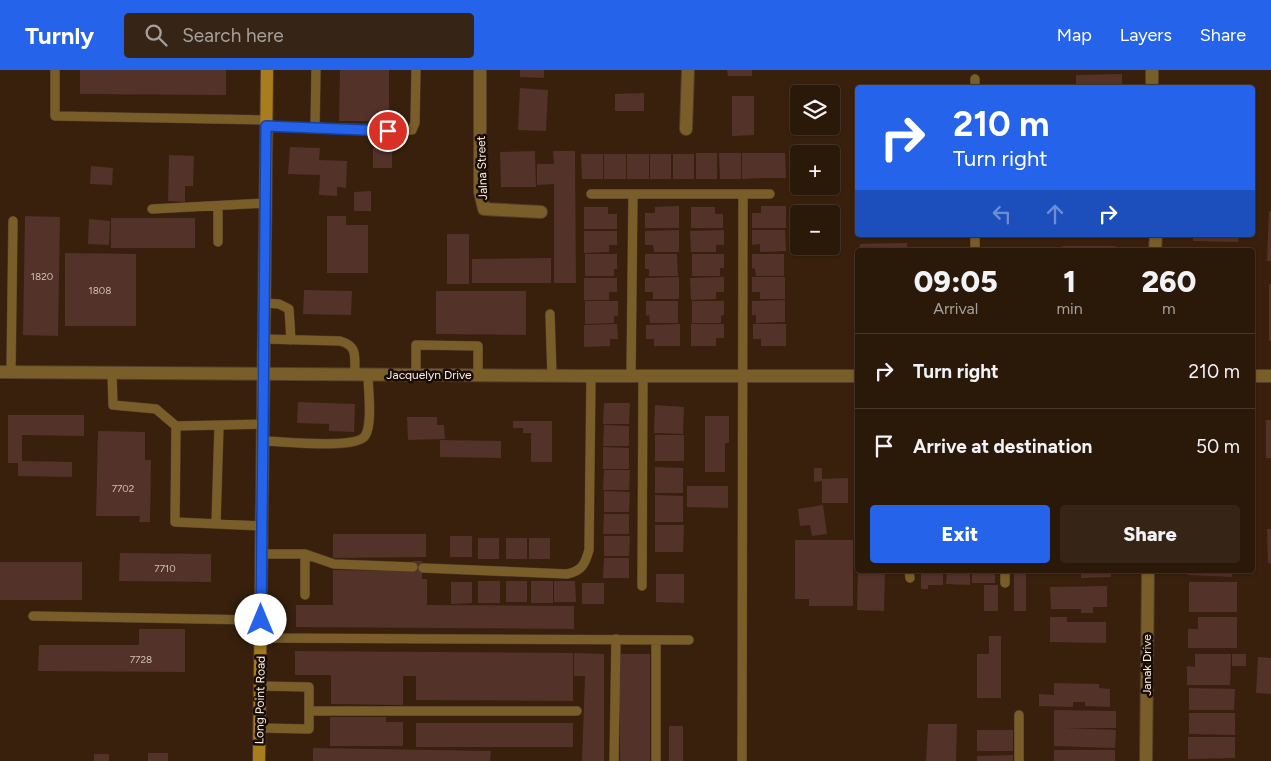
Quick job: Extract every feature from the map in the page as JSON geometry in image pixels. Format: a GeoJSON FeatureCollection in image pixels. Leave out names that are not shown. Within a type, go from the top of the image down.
{"type":"FeatureCollection","features":[{"type":"Feature","properties":{"kind":"main road","name":"Long Point Road"},"geometry":{"type":"LineString","coordinates":[[259,761],[267,70]]}},
{"type":"Feature","properties":{"kind":"street","name":"Jalna Street"},"geometry":{"type":"LineString","coordinates":[[480,70],[480,192],[484,209],[541,212]]}},
{"type":"Feature","properties":{"kind":"street"},"geometry":{"type":"LineString","coordinates":[[686,129],[688,70]]}},
{"type":"Feature","properties":{"kind":"street"},"geometry":{"type":"LineString","coordinates":[[1152,70],[1152,85]]}},
{"type":"Feature","properties":{"kind":"street","name":"Jacquelyn Drive"},"geometry":{"type":"LineString","coordinates":[[5,372],[742,377],[855,376]]}},
{"type":"Feature","properties":{"kind":"street"},"geometry":{"type":"LineString","coordinates":[[1255,376],[1271,376]]}},
{"type":"Feature","properties":{"kind":"street","name":"Janak Drive"},"geometry":{"type":"LineString","coordinates":[[1146,761],[1148,573]]}},
{"type":"Feature","properties":{"kind":"lane"},"geometry":{"type":"LineString","coordinates":[[55,70],[55,116],[266,123],[316,128],[412,130],[415,122],[416,70]]}},
{"type":"Feature","properties":{"kind":"lane"},"geometry":{"type":"LineString","coordinates":[[316,70],[316,128]]}},
{"type":"Feature","properties":{"kind":"lane"},"geometry":{"type":"LineString","coordinates":[[591,194],[770,194]]}},
{"type":"Feature","properties":{"kind":"lane"},"geometry":{"type":"LineString","coordinates":[[633,194],[642,586]]}},
{"type":"Feature","properties":{"kind":"lane"},"geometry":{"type":"LineString","coordinates":[[742,761],[743,194]]}},
{"type":"Feature","properties":{"kind":"lane"},"geometry":{"type":"LineString","coordinates":[[152,209],[266,203]]}},
{"type":"Feature","properties":{"kind":"lane"},"geometry":{"type":"LineString","coordinates":[[218,206],[218,242]]}},
{"type":"Feature","properties":{"kind":"lane"},"geometry":{"type":"LineString","coordinates":[[5,372],[12,221]]}},
{"type":"Feature","properties":{"kind":"lane"},"geometry":{"type":"LineString","coordinates":[[264,303],[279,304],[289,309],[290,340]]}},
{"type":"Feature","properties":{"kind":"lane"},"geometry":{"type":"LineString","coordinates":[[550,314],[552,376]]}},
{"type":"Feature","properties":{"kind":"lane"},"geometry":{"type":"LineString","coordinates":[[263,441],[344,444],[362,439],[366,434],[368,425],[362,374],[353,347],[350,344],[264,339]]}},
{"type":"Feature","properties":{"kind":"lane"},"geometry":{"type":"LineString","coordinates":[[416,375],[416,345],[478,346],[478,375]]}},
{"type":"Feature","properties":{"kind":"lane"},"geometry":{"type":"LineString","coordinates":[[112,373],[113,405],[156,409],[176,426],[263,424]]}},
{"type":"Feature","properties":{"kind":"lane"},"geometry":{"type":"LineString","coordinates":[[262,554],[305,554],[334,564],[566,574],[577,572],[585,564],[589,550],[592,376]]}},
{"type":"Feature","properties":{"kind":"lane"},"geometry":{"type":"LineString","coordinates":[[176,426],[175,522],[262,526]]}},
{"type":"Feature","properties":{"kind":"lane"},"geometry":{"type":"LineString","coordinates":[[216,524],[219,426]]}},
{"type":"Feature","properties":{"kind":"lane"},"geometry":{"type":"LineString","coordinates":[[305,554],[305,595]]}},
{"type":"Feature","properties":{"kind":"lane"},"geometry":{"type":"LineString","coordinates":[[1004,573],[1005,583]]}},
{"type":"Feature","properties":{"kind":"lane"},"geometry":{"type":"LineString","coordinates":[[33,616],[261,620]]}},
{"type":"Feature","properties":{"kind":"lane"},"geometry":{"type":"LineString","coordinates":[[261,638],[689,640]]}},
{"type":"Feature","properties":{"kind":"lane"},"geometry":{"type":"LineString","coordinates":[[614,761],[616,639]]}},
{"type":"Feature","properties":{"kind":"lane"},"geometry":{"type":"LineString","coordinates":[[656,640],[656,761]]}},
{"type":"Feature","properties":{"kind":"lane"},"geometry":{"type":"LineString","coordinates":[[260,686],[309,687],[309,729],[260,728]]}},
{"type":"Feature","properties":{"kind":"lane"},"geometry":{"type":"LineString","coordinates":[[309,711],[576,711]]}},
{"type":"Feature","properties":{"kind":"lane"},"geometry":{"type":"LineString","coordinates":[[1019,715],[1019,761]]}},
{"type":"Feature","properties":{"kind":"building"},"geometry":{"type":"Polygon","coordinates":[[[80,70],[226,70],[226,95],[80,94],[80,70]]]}},
{"type":"Feature","properties":{"kind":"building"},"geometry":{"type":"Polygon","coordinates":[[[340,70],[389,70],[389,121],[339,121],[340,70]]]}},
{"type":"Feature","properties":{"kind":"building"},"geometry":{"type":"Polygon","coordinates":[[[520,70],[544,70],[544,78],[520,77],[520,70]]]}},
{"type":"Feature","properties":{"kind":"building"},"geometry":{"type":"Polygon","coordinates":[[[727,70],[752,70],[752,76],[728,76],[727,70]]]}},
{"type":"Feature","properties":{"kind":"building"},"geometry":{"type":"Polygon","coordinates":[[[1122,74],[1122,85],[1076,85],[1076,75],[1122,74]]]}},
{"type":"Feature","properties":{"kind":"building"},"geometry":{"type":"Polygon","coordinates":[[[520,88],[548,90],[546,131],[518,130],[520,88]]]}},
{"type":"Feature","properties":{"kind":"building"},"geometry":{"type":"Polygon","coordinates":[[[644,93],[644,111],[615,111],[615,94],[644,93]]]}},
{"type":"Feature","properties":{"kind":"building"},"geometry":{"type":"Polygon","coordinates":[[[732,96],[754,96],[754,135],[732,136],[732,96]]]}},
{"type":"Feature","properties":{"kind":"building"},"geometry":{"type":"Polygon","coordinates":[[[290,147],[320,148],[319,160],[347,161],[346,188],[337,187],[337,196],[319,195],[320,175],[288,174],[290,147]]]}},
{"type":"Feature","properties":{"kind":"building"},"geometry":{"type":"Polygon","coordinates":[[[373,148],[392,148],[392,168],[373,168],[373,148]]]}},
{"type":"Feature","properties":{"kind":"building"},"geometry":{"type":"Polygon","coordinates":[[[535,151],[536,187],[501,187],[500,152],[535,151]]]}},
{"type":"Feature","properties":{"kind":"building"},"geometry":{"type":"Polygon","coordinates":[[[553,151],[575,151],[576,283],[554,283],[554,184],[537,185],[537,164],[554,164],[553,151]]]}},
{"type":"Feature","properties":{"kind":"building"},"geometry":{"type":"Polygon","coordinates":[[[696,153],[717,153],[717,179],[696,179],[696,153]]]}},
{"type":"Feature","properties":{"kind":"building"},"geometry":{"type":"Polygon","coordinates":[[[719,153],[741,153],[741,179],[720,179],[719,153]]]}},
{"type":"Feature","properties":{"kind":"building"},"geometry":{"type":"Polygon","coordinates":[[[742,153],[785,153],[786,178],[742,179],[742,153]]]}},
{"type":"Feature","properties":{"kind":"building"},"geometry":{"type":"Polygon","coordinates":[[[581,154],[603,154],[603,179],[582,179],[581,154]]]}},
{"type":"Feature","properties":{"kind":"building"},"geometry":{"type":"Polygon","coordinates":[[[604,154],[626,154],[626,179],[604,179],[604,154]]]}},
{"type":"Feature","properties":{"kind":"building"},"geometry":{"type":"Polygon","coordinates":[[[627,154],[649,154],[649,179],[627,179],[627,154]]]}},
{"type":"Feature","properties":{"kind":"building"},"geometry":{"type":"Polygon","coordinates":[[[650,154],[671,154],[671,179],[650,179],[650,154]]]}},
{"type":"Feature","properties":{"kind":"building"},"geometry":{"type":"Polygon","coordinates":[[[673,154],[694,154],[694,179],[673,179],[673,154]]]}},
{"type":"Feature","properties":{"kind":"building"},"geometry":{"type":"Polygon","coordinates":[[[169,155],[194,156],[193,186],[185,186],[185,202],[168,201],[169,155]]]}},
{"type":"Feature","properties":{"kind":"building"},"geometry":{"type":"Polygon","coordinates":[[[91,166],[113,168],[112,185],[90,184],[91,166]]]}},
{"type":"Feature","properties":{"kind":"building"},"geometry":{"type":"Polygon","coordinates":[[[371,191],[371,211],[354,211],[354,192],[371,191]]]}},
{"type":"Feature","properties":{"kind":"building"},"geometry":{"type":"Polygon","coordinates":[[[679,206],[679,228],[645,228],[645,213],[655,213],[655,207],[679,206]]]}},
{"type":"Feature","properties":{"kind":"building"},"geometry":{"type":"Polygon","coordinates":[[[761,206],[786,206],[786,228],[752,228],[752,213],[761,213],[761,206]]]}},
{"type":"Feature","properties":{"kind":"building"},"geometry":{"type":"Polygon","coordinates":[[[584,207],[608,207],[608,214],[617,214],[617,229],[584,229],[584,207]]]}},
{"type":"Feature","properties":{"kind":"building"},"geometry":{"type":"Polygon","coordinates":[[[691,207],[715,207],[715,214],[723,214],[723,228],[691,228],[691,207]]]}},
{"type":"Feature","properties":{"kind":"building"},"geometry":{"type":"Polygon","coordinates":[[[1269,211],[1271,211],[1271,261],[1267,261],[1269,211]]]}},
{"type":"Feature","properties":{"kind":"building"},"geometry":{"type":"Polygon","coordinates":[[[25,216],[60,217],[58,336],[23,335],[25,216]]]}},
{"type":"Feature","properties":{"kind":"building"},"geometry":{"type":"Polygon","coordinates":[[[327,216],[346,216],[346,225],[368,225],[368,273],[327,273],[327,216]]]}},
{"type":"Feature","properties":{"kind":"building"},"geometry":{"type":"Polygon","coordinates":[[[111,218],[195,218],[195,248],[111,248],[111,218]]]}},
{"type":"Feature","properties":{"kind":"building"},"geometry":{"type":"Polygon","coordinates":[[[89,219],[110,221],[109,245],[88,244],[89,219]]]}},
{"type":"Feature","properties":{"kind":"building"},"geometry":{"type":"Polygon","coordinates":[[[679,230],[679,252],[654,252],[653,245],[645,245],[645,231],[679,230]]]}},
{"type":"Feature","properties":{"kind":"building"},"geometry":{"type":"Polygon","coordinates":[[[724,230],[724,245],[716,245],[716,252],[691,252],[690,231],[724,230]]]}},
{"type":"Feature","properties":{"kind":"building"},"geometry":{"type":"Polygon","coordinates":[[[752,230],[785,230],[786,251],[760,252],[760,244],[752,245],[752,230]]]}},
{"type":"Feature","properties":{"kind":"building"},"geometry":{"type":"Polygon","coordinates":[[[584,231],[617,231],[617,245],[609,245],[609,252],[584,253],[584,231]]]}},
{"type":"Feature","properties":{"kind":"building"},"geometry":{"type":"Polygon","coordinates":[[[447,234],[469,234],[469,284],[447,284],[447,234]]]}},
{"type":"Feature","properties":{"kind":"building"},"geometry":{"type":"Polygon","coordinates":[[[1193,237],[1239,237],[1238,242],[1193,241],[1193,237]]]}},
{"type":"Feature","properties":{"kind":"building"},"geometry":{"type":"Polygon","coordinates":[[[907,243],[907,248],[860,248],[860,244],[907,243]]]}},
{"type":"Feature","properties":{"kind":"building"},"geometry":{"type":"Polygon","coordinates":[[[1062,246],[1116,246],[1116,248],[1062,248],[1062,246]]]}},
{"type":"Feature","properties":{"kind":"building"},"geometry":{"type":"Polygon","coordinates":[[[1195,247],[1226,247],[1226,248],[1195,247]]]}},
{"type":"Feature","properties":{"kind":"building"},"geometry":{"type":"Polygon","coordinates":[[[65,253],[136,254],[136,326],[65,326],[65,253]]]}},
{"type":"Feature","properties":{"kind":"building"},"geometry":{"type":"Polygon","coordinates":[[[585,254],[617,254],[617,269],[614,269],[614,276],[585,276],[585,254]]]}},
{"type":"Feature","properties":{"kind":"building"},"geometry":{"type":"Polygon","coordinates":[[[645,254],[677,254],[678,276],[649,276],[649,269],[645,269],[645,254]]]}},
{"type":"Feature","properties":{"kind":"building"},"geometry":{"type":"Polygon","coordinates":[[[692,254],[724,254],[724,268],[720,268],[720,276],[692,276],[692,254]]]}},
{"type":"Feature","properties":{"kind":"building"},"geometry":{"type":"Polygon","coordinates":[[[752,254],[784,254],[784,276],[756,276],[755,269],[752,268],[752,254]]]}},
{"type":"Feature","properties":{"kind":"building"},"geometry":{"type":"Polygon","coordinates":[[[551,258],[551,283],[472,283],[472,259],[551,258]]]}},
{"type":"Feature","properties":{"kind":"building"},"geometry":{"type":"Polygon","coordinates":[[[679,277],[679,299],[653,299],[653,292],[645,292],[645,278],[679,277]]]}},
{"type":"Feature","properties":{"kind":"building"},"geometry":{"type":"Polygon","coordinates":[[[724,277],[724,292],[716,292],[716,299],[691,300],[690,278],[724,277]]]}},
{"type":"Feature","properties":{"kind":"building"},"geometry":{"type":"Polygon","coordinates":[[[752,277],[785,277],[785,299],[760,299],[760,292],[752,292],[752,277]]]}},
{"type":"Feature","properties":{"kind":"building"},"geometry":{"type":"Polygon","coordinates":[[[584,278],[617,278],[617,292],[609,292],[609,300],[584,300],[584,278]]]}},
{"type":"Feature","properties":{"kind":"building"},"geometry":{"type":"Polygon","coordinates":[[[1269,284],[1271,284],[1271,341],[1269,341],[1269,284]]]}},
{"type":"Feature","properties":{"kind":"building"},"geometry":{"type":"Polygon","coordinates":[[[304,290],[352,291],[351,315],[303,314],[304,290]]]}},
{"type":"Feature","properties":{"kind":"building"},"geometry":{"type":"Polygon","coordinates":[[[436,291],[526,291],[526,335],[436,334],[436,291]]]}},
{"type":"Feature","properties":{"kind":"building"},"geometry":{"type":"Polygon","coordinates":[[[785,300],[785,322],[756,323],[756,315],[752,315],[752,301],[785,300]]]}},
{"type":"Feature","properties":{"kind":"building"},"geometry":{"type":"Polygon","coordinates":[[[585,301],[618,301],[618,316],[614,316],[614,323],[585,324],[585,301]]]}},
{"type":"Feature","properties":{"kind":"building"},"geometry":{"type":"Polygon","coordinates":[[[646,301],[678,301],[678,323],[650,323],[649,315],[646,316],[646,301]]]}},
{"type":"Feature","properties":{"kind":"building"},"geometry":{"type":"Polygon","coordinates":[[[692,301],[724,301],[724,315],[721,316],[721,323],[692,323],[692,301]]]}},
{"type":"Feature","properties":{"kind":"building"},"geometry":{"type":"Polygon","coordinates":[[[617,324],[618,339],[610,339],[610,346],[584,347],[584,325],[617,324]]]}},
{"type":"Feature","properties":{"kind":"building"},"geometry":{"type":"Polygon","coordinates":[[[680,324],[680,346],[654,346],[654,339],[646,339],[646,325],[680,324]]]}},
{"type":"Feature","properties":{"kind":"building"},"geometry":{"type":"Polygon","coordinates":[[[691,324],[724,324],[724,338],[716,338],[716,346],[691,346],[691,324]]]}},
{"type":"Feature","properties":{"kind":"building"},"geometry":{"type":"Polygon","coordinates":[[[753,324],[786,324],[786,346],[761,346],[761,339],[753,339],[753,324]]]}},
{"type":"Feature","properties":{"kind":"building"},"geometry":{"type":"Polygon","coordinates":[[[298,402],[355,404],[354,432],[329,431],[329,424],[297,423],[298,402]]]}},
{"type":"Feature","properties":{"kind":"building"},"geometry":{"type":"Polygon","coordinates":[[[604,403],[630,403],[629,424],[603,424],[604,403]]]}},
{"type":"Feature","properties":{"kind":"building"},"geometry":{"type":"Polygon","coordinates":[[[655,405],[684,407],[683,434],[654,433],[655,405]]]}},
{"type":"Feature","properties":{"kind":"building"},"geometry":{"type":"Polygon","coordinates":[[[8,415],[84,415],[84,436],[22,435],[22,461],[72,462],[72,477],[18,476],[18,463],[8,463],[8,415]]]}},
{"type":"Feature","properties":{"kind":"building"},"geometry":{"type":"Polygon","coordinates":[[[705,416],[729,416],[729,443],[725,443],[725,472],[705,472],[705,416]]]}},
{"type":"Feature","properties":{"kind":"building"},"geometry":{"type":"Polygon","coordinates":[[[407,417],[437,417],[437,425],[444,425],[445,439],[408,440],[407,417]]]}},
{"type":"Feature","properties":{"kind":"building"},"geometry":{"type":"Polygon","coordinates":[[[1266,420],[1271,420],[1271,458],[1266,458],[1266,420]]]}},
{"type":"Feature","properties":{"kind":"building"},"geometry":{"type":"Polygon","coordinates":[[[513,421],[552,421],[552,462],[531,462],[531,433],[523,433],[523,428],[513,428],[513,421]]]}},
{"type":"Feature","properties":{"kind":"building"},"geometry":{"type":"Polygon","coordinates":[[[604,425],[629,426],[629,446],[603,446],[604,425]]]}},
{"type":"Feature","properties":{"kind":"building"},"geometry":{"type":"Polygon","coordinates":[[[98,431],[145,432],[145,460],[151,460],[150,522],[139,522],[140,516],[96,516],[98,431]]]}},
{"type":"Feature","properties":{"kind":"building"},"geometry":{"type":"Polygon","coordinates":[[[655,435],[684,435],[684,461],[655,461],[655,435]]]}},
{"type":"Feature","properties":{"kind":"building"},"geometry":{"type":"Polygon","coordinates":[[[440,440],[501,441],[501,458],[440,457],[440,440]]]}},
{"type":"Feature","properties":{"kind":"building"},"geometry":{"type":"Polygon","coordinates":[[[603,447],[629,448],[629,469],[603,469],[603,447]]]}},
{"type":"Feature","properties":{"kind":"building"},"geometry":{"type":"Polygon","coordinates":[[[655,467],[683,468],[683,493],[655,493],[655,467]]]}},
{"type":"Feature","properties":{"kind":"building"},"geometry":{"type":"Polygon","coordinates":[[[814,468],[822,468],[822,479],[848,478],[848,503],[822,503],[822,481],[814,482],[814,468]]]}},
{"type":"Feature","properties":{"kind":"building"},"geometry":{"type":"Polygon","coordinates":[[[604,470],[630,470],[629,490],[603,490],[604,470]]]}},
{"type":"Feature","properties":{"kind":"building"},"geometry":{"type":"Polygon","coordinates":[[[687,486],[728,486],[728,508],[687,507],[687,486]]]}},
{"type":"Feature","properties":{"kind":"building"},"geometry":{"type":"Polygon","coordinates":[[[604,491],[630,492],[629,512],[604,512],[604,491]]]}},
{"type":"Feature","properties":{"kind":"building"},"geometry":{"type":"Polygon","coordinates":[[[655,495],[683,496],[683,522],[655,522],[655,495]]]}},
{"type":"Feature","properties":{"kind":"building"},"geometry":{"type":"Polygon","coordinates":[[[823,505],[827,534],[812,536],[810,525],[800,526],[798,509],[823,505]]]}},
{"type":"Feature","properties":{"kind":"building"},"geometry":{"type":"Polygon","coordinates":[[[604,514],[629,514],[629,534],[603,534],[604,514]]]}},
{"type":"Feature","properties":{"kind":"building"},"geometry":{"type":"Polygon","coordinates":[[[655,525],[684,525],[683,552],[655,552],[655,525]]]}},
{"type":"Feature","properties":{"kind":"building"},"geometry":{"type":"Polygon","coordinates":[[[1267,529],[1271,529],[1271,563],[1268,563],[1267,529]]]}},
{"type":"Feature","properties":{"kind":"building"},"geometry":{"type":"Polygon","coordinates":[[[333,534],[426,534],[426,557],[333,558],[333,534]]]}},
{"type":"Feature","properties":{"kind":"building"},"geometry":{"type":"Polygon","coordinates":[[[450,536],[472,536],[472,557],[450,557],[450,536]]]}},
{"type":"Feature","properties":{"kind":"building"},"geometry":{"type":"Polygon","coordinates":[[[604,536],[630,536],[629,556],[604,556],[604,536]]]}},
{"type":"Feature","properties":{"kind":"building"},"geometry":{"type":"Polygon","coordinates":[[[478,538],[499,538],[499,559],[478,559],[478,538]]]}},
{"type":"Feature","properties":{"kind":"building"},"geometry":{"type":"Polygon","coordinates":[[[506,538],[527,538],[527,559],[506,559],[506,538]]]}},
{"type":"Feature","properties":{"kind":"building"},"geometry":{"type":"Polygon","coordinates":[[[529,538],[550,538],[550,559],[529,559],[529,538]]]}},
{"type":"Feature","properties":{"kind":"building"},"geometry":{"type":"Polygon","coordinates":[[[795,540],[853,540],[853,606],[809,606],[809,599],[795,599],[795,540]]]}},
{"type":"Feature","properties":{"kind":"building"},"geometry":{"type":"Polygon","coordinates":[[[120,553],[211,554],[211,582],[119,581],[120,553]]]}},
{"type":"Feature","properties":{"kind":"building"},"geometry":{"type":"Polygon","coordinates":[[[604,558],[629,558],[629,578],[603,578],[604,558]]]}},
{"type":"Feature","properties":{"kind":"building"},"geometry":{"type":"Polygon","coordinates":[[[413,561],[422,561],[422,579],[427,579],[427,605],[574,606],[574,629],[296,627],[296,605],[333,605],[333,570],[413,571],[413,561]]]}},
{"type":"Feature","properties":{"kind":"building"},"geometry":{"type":"Polygon","coordinates":[[[0,562],[82,562],[82,600],[0,600],[0,562]]]}},
{"type":"Feature","properties":{"kind":"building"},"geometry":{"type":"Polygon","coordinates":[[[858,573],[885,573],[884,611],[857,610],[858,573]]]}},
{"type":"Feature","properties":{"kind":"building"},"geometry":{"type":"Polygon","coordinates":[[[921,573],[943,573],[943,585],[928,585],[928,589],[921,589],[921,573]]]}},
{"type":"Feature","properties":{"kind":"building"},"geometry":{"type":"Polygon","coordinates":[[[947,573],[970,573],[970,585],[946,584],[947,573]]]}},
{"type":"Feature","properties":{"kind":"building"},"geometry":{"type":"Polygon","coordinates":[[[972,573],[995,573],[995,583],[972,583],[972,573]]]}},
{"type":"Feature","properties":{"kind":"building"},"geometry":{"type":"Polygon","coordinates":[[[1014,573],[1026,573],[1026,611],[1014,611],[1014,573]]]}},
{"type":"Feature","properties":{"kind":"building"},"geometry":{"type":"Polygon","coordinates":[[[1081,573],[1111,573],[1111,577],[1081,578],[1081,573]]]}},
{"type":"Feature","properties":{"kind":"building"},"geometry":{"type":"Polygon","coordinates":[[[1188,573],[1232,573],[1232,577],[1188,575],[1188,573]]]}},
{"type":"Feature","properties":{"kind":"building"},"geometry":{"type":"Polygon","coordinates":[[[656,574],[684,574],[684,603],[656,602],[656,574]]]}},
{"type":"Feature","properties":{"kind":"building"},"geometry":{"type":"Polygon","coordinates":[[[478,581],[500,581],[500,603],[478,603],[478,581]]]}},
{"type":"Feature","properties":{"kind":"building"},"geometry":{"type":"Polygon","coordinates":[[[506,581],[527,581],[527,602],[506,602],[506,581]]]}},
{"type":"Feature","properties":{"kind":"building"},"geometry":{"type":"Polygon","coordinates":[[[531,581],[553,581],[553,603],[531,603],[531,581]]]}},
{"type":"Feature","properties":{"kind":"building"},"geometry":{"type":"Polygon","coordinates":[[[554,581],[575,581],[576,602],[554,602],[554,581]]]}},
{"type":"Feature","properties":{"kind":"building"},"geometry":{"type":"Polygon","coordinates":[[[451,582],[472,582],[472,603],[451,604],[451,582]]]}},
{"type":"Feature","properties":{"kind":"building"},"geometry":{"type":"Polygon","coordinates":[[[1189,582],[1237,582],[1237,612],[1189,612],[1189,582]]]}},
{"type":"Feature","properties":{"kind":"building"},"geometry":{"type":"Polygon","coordinates":[[[582,583],[604,583],[604,604],[582,604],[582,583]]]}},
{"type":"Feature","properties":{"kind":"building"},"geometry":{"type":"Polygon","coordinates":[[[984,585],[998,585],[998,611],[984,611],[984,585]]]}},
{"type":"Feature","properties":{"kind":"building"},"geometry":{"type":"Polygon","coordinates":[[[1107,586],[1107,607],[1093,607],[1093,613],[1081,613],[1081,609],[1051,609],[1050,587],[1107,586]]]}},
{"type":"Feature","properties":{"kind":"building"},"geometry":{"type":"Polygon","coordinates":[[[1050,617],[1067,617],[1067,622],[1106,622],[1106,643],[1050,642],[1050,617]]]}},
{"type":"Feature","properties":{"kind":"building"},"geometry":{"type":"Polygon","coordinates":[[[1198,617],[1237,617],[1237,648],[1188,648],[1188,629],[1198,629],[1198,617]]]}},
{"type":"Feature","properties":{"kind":"building"},"geometry":{"type":"Polygon","coordinates":[[[139,629],[185,629],[185,672],[38,671],[39,645],[139,645],[139,629]]]}},
{"type":"Feature","properties":{"kind":"building"},"geometry":{"type":"Polygon","coordinates":[[[989,636],[1001,636],[1001,698],[977,698],[977,654],[989,654],[989,636]]]}},
{"type":"Feature","properties":{"kind":"building"},"geometry":{"type":"Polygon","coordinates":[[[295,651],[573,653],[573,701],[416,700],[416,676],[403,676],[403,705],[331,704],[331,675],[295,675],[295,651]]]}},
{"type":"Feature","properties":{"kind":"building"},"geometry":{"type":"Polygon","coordinates":[[[574,653],[604,654],[604,761],[582,761],[585,676],[574,676],[574,653]]]}},
{"type":"Feature","properties":{"kind":"building"},"geometry":{"type":"Polygon","coordinates":[[[620,654],[650,654],[650,761],[620,761],[620,654]]]}},
{"type":"Feature","properties":{"kind":"building"},"geometry":{"type":"Polygon","coordinates":[[[1195,654],[1231,654],[1230,685],[1187,685],[1187,666],[1195,667],[1195,654]]]}},
{"type":"Feature","properties":{"kind":"building"},"geometry":{"type":"Polygon","coordinates":[[[1232,654],[1246,654],[1246,666],[1232,666],[1232,654]]]}},
{"type":"Feature","properties":{"kind":"building"},"geometry":{"type":"Polygon","coordinates":[[[1258,657],[1271,658],[1271,694],[1256,693],[1258,657]]]}},
{"type":"Feature","properties":{"kind":"building"},"geometry":{"type":"Polygon","coordinates":[[[1054,683],[1099,684],[1099,688],[1110,689],[1110,707],[1085,706],[1085,702],[1073,702],[1073,707],[1039,706],[1039,694],[1054,695],[1054,683]]]}},
{"type":"Feature","properties":{"kind":"building"},"geometry":{"type":"Polygon","coordinates":[[[1189,688],[1235,689],[1234,710],[1189,710],[1189,688]]]}},
{"type":"Feature","properties":{"kind":"building"},"geometry":{"type":"Polygon","coordinates":[[[1054,710],[1116,711],[1116,728],[1065,728],[1116,730],[1115,748],[1054,746],[1054,710]]]}},
{"type":"Feature","properties":{"kind":"building"},"geometry":{"type":"Polygon","coordinates":[[[1189,713],[1235,713],[1235,735],[1189,734],[1189,713]]]}},
{"type":"Feature","properties":{"kind":"building"},"geometry":{"type":"Polygon","coordinates":[[[330,717],[386,717],[386,722],[403,722],[403,746],[330,746],[330,717]]]}},
{"type":"Feature","properties":{"kind":"building"},"geometry":{"type":"Polygon","coordinates":[[[416,723],[573,723],[573,747],[416,747],[416,723]]]}},
{"type":"Feature","properties":{"kind":"building"},"geometry":{"type":"Polygon","coordinates":[[[928,724],[957,724],[956,761],[926,761],[928,724]]]}},
{"type":"Feature","properties":{"kind":"building"},"geometry":{"type":"Polygon","coordinates":[[[669,726],[683,726],[683,761],[669,761],[669,726]]]}},
{"type":"Feature","properties":{"kind":"building"},"geometry":{"type":"Polygon","coordinates":[[[977,730],[1013,730],[1013,751],[977,751],[977,730]]]}},
{"type":"Feature","properties":{"kind":"building"},"geometry":{"type":"Polygon","coordinates":[[[1188,737],[1235,737],[1235,758],[1188,759],[1188,737]]]}},
{"type":"Feature","properties":{"kind":"building"},"geometry":{"type":"Polygon","coordinates":[[[313,748],[491,751],[490,761],[313,761],[313,748]]]}},
{"type":"Feature","properties":{"kind":"building"},"geometry":{"type":"Polygon","coordinates":[[[1054,750],[1115,750],[1115,761],[1054,761],[1054,750]]]}},
{"type":"Feature","properties":{"kind":"building"},"geometry":{"type":"Polygon","coordinates":[[[148,753],[168,753],[168,761],[148,761],[148,753]]]}},
{"type":"Feature","properties":{"kind":"building"},"geometry":{"type":"Polygon","coordinates":[[[94,754],[109,754],[109,761],[94,761],[94,754]]]}},
{"type":"Feature","properties":{"kind":"building"},"geometry":{"type":"Polygon","coordinates":[[[1013,755],[1013,761],[977,761],[977,756],[1013,755]]]}},
{"type":"Feature","properties":{"kind":"route"},"geometry":{"type":"LineString","coordinates":[[261,620],[266,126],[388,131]]}}]}
